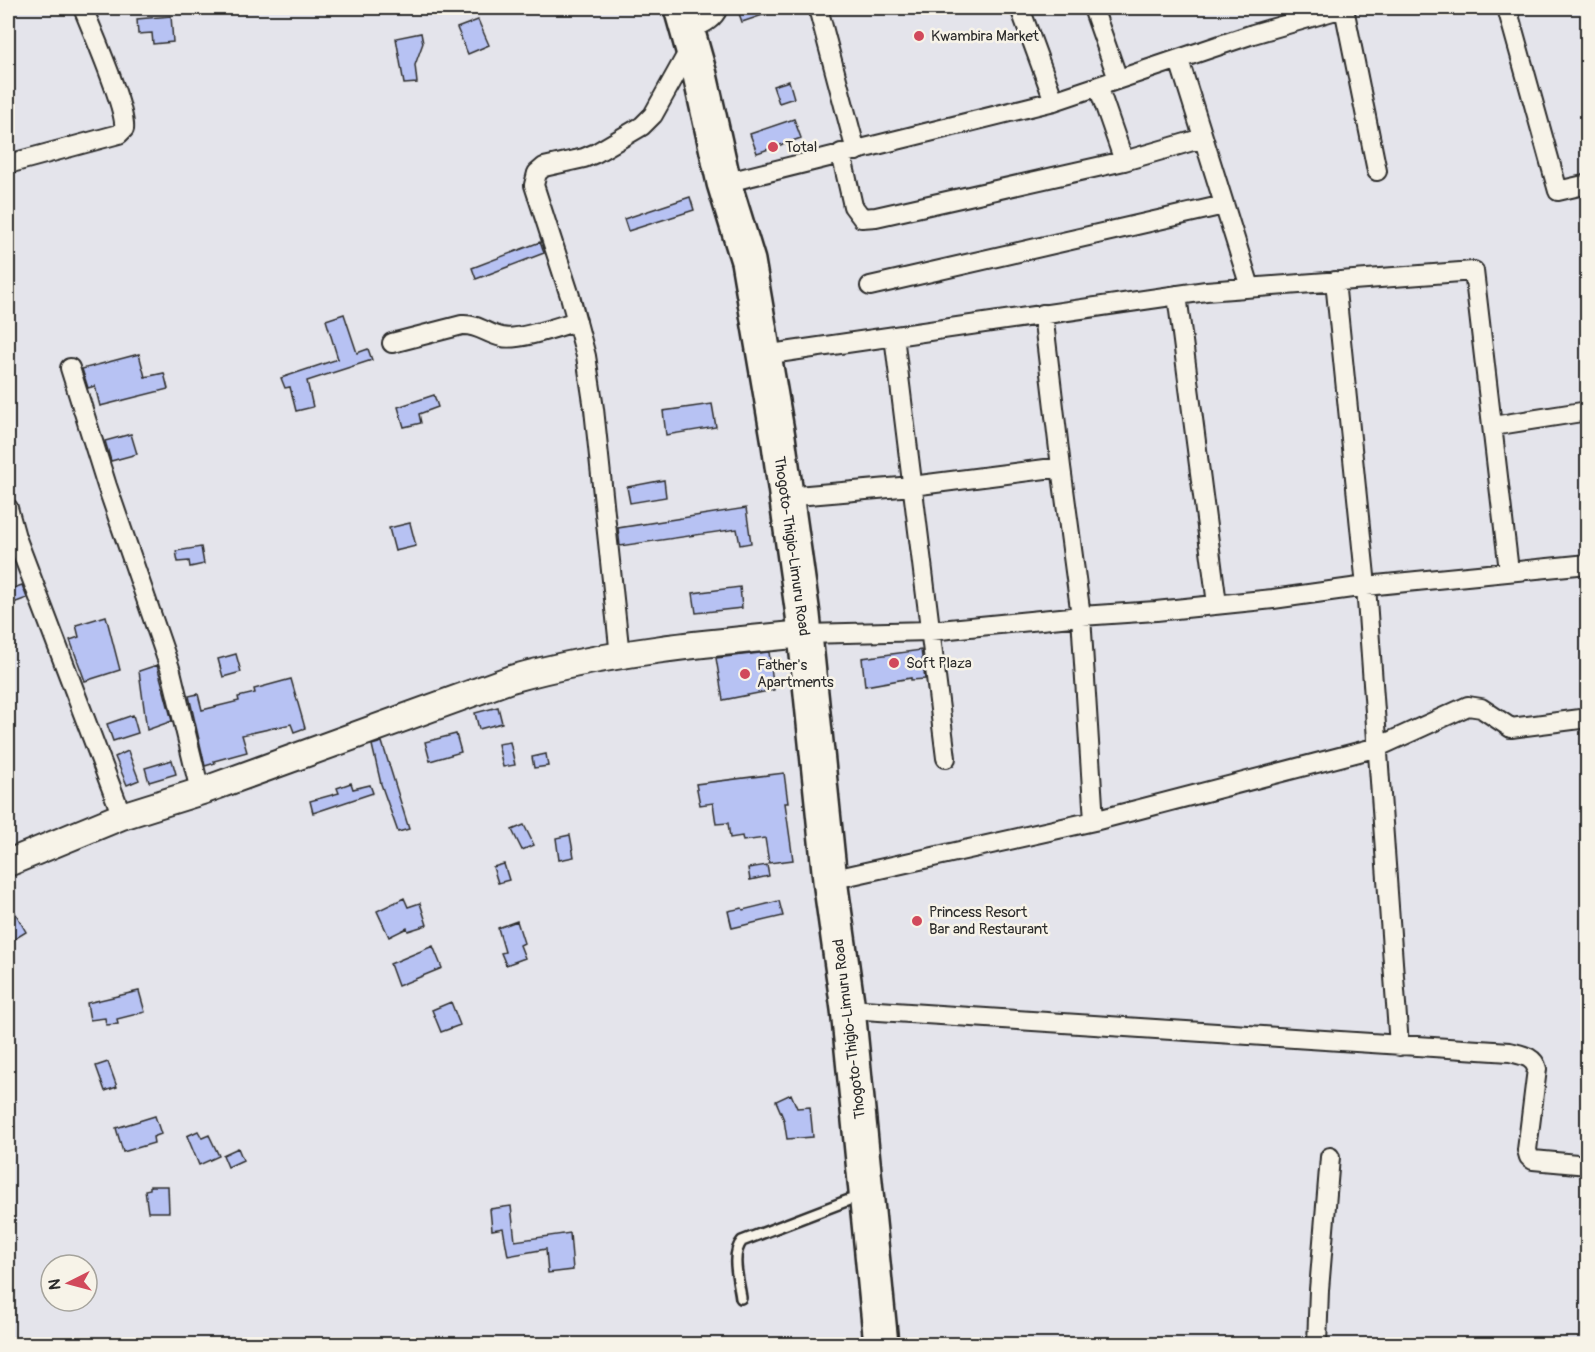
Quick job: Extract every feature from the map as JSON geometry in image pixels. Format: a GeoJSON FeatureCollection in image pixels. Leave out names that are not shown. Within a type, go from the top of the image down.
{"type":"FeatureCollection","features":[{"type":"Feature","properties":{"kind":"highway","name":"Thogoto-Thigio-Limuru Road"},"geometry":{"type":"LineString","coordinates":[[687,28],[724,183],[748,261],[778,437],[805,634],[830,880],[848,1009],[881,1344]]}},
{"type":"Feature","properties":{"kind":"street"},"geometry":{"type":"LineString","coordinates":[[8,165],[119,134],[124,129],[125,122],[117,95],[83,8]]}},
{"type":"Feature","properties":{"kind":"street"},"geometry":{"type":"LineString","coordinates":[[620,656],[594,409],[586,356],[534,185],[537,173],[544,167],[596,153],[642,126],[653,115],[687,28],[708,21],[716,14],[718,8]]}},
{"type":"Feature","properties":{"kind":"street"},"geometry":{"type":"LineString","coordinates":[[818,8],[848,152],[853,206],[862,218],[876,218],[1124,161],[1203,138]]}},
{"type":"Feature","properties":{"kind":"street"},"geometry":{"type":"LineString","coordinates":[[1020,8],[1054,101]]}},
{"type":"Feature","properties":{"kind":"street"},"geometry":{"type":"LineString","coordinates":[[1093,8],[1118,79]]}},
{"type":"Feature","properties":{"kind":"street"},"geometry":{"type":"LineString","coordinates":[[724,183],[1054,101],[1253,34],[1343,8],[1377,171]]}},
{"type":"Feature","properties":{"kind":"street"},"geometry":{"type":"LineString","coordinates":[[1507,8],[1558,191],[1587,184]]}},
{"type":"Feature","properties":{"kind":"street"},"geometry":{"type":"LineString","coordinates":[[1179,60],[1250,287]]}},
{"type":"Feature","properties":{"kind":"street"},"geometry":{"type":"LineString","coordinates":[[1098,86],[1124,161]]}},
{"type":"Feature","properties":{"kind":"street"},"geometry":{"type":"LineString","coordinates":[[870,286],[1224,205]]}},
{"type":"Feature","properties":{"kind":"street"},"geometry":{"type":"LineString","coordinates":[[764,355],[1177,295],[1250,287],[1474,271],[1509,571]]}},
{"type":"Feature","properties":{"kind":"street"},"geometry":{"type":"LineString","coordinates":[[1335,281],[1366,586],[1399,1046]]}},
{"type":"Feature","properties":{"kind":"street"},"geometry":{"type":"LineString","coordinates":[[1177,295],[1217,604]]}},
{"type":"Feature","properties":{"kind":"street"},"geometry":{"type":"LineString","coordinates":[[1043,314],[1081,616],[1094,821]]}},
{"type":"Feature","properties":{"kind":"street"},"geometry":{"type":"LineString","coordinates":[[392,343],[471,324],[504,338],[516,338],[577,321]]}},
{"type":"Feature","properties":{"kind":"street"},"geometry":{"type":"LineString","coordinates":[[894,336],[946,758]]}},
{"type":"Feature","properties":{"kind":"street"},"geometry":{"type":"LineString","coordinates":[[70,368],[107,486],[171,671],[200,791]]}},
{"type":"Feature","properties":{"kind":"street"},"geometry":{"type":"LineString","coordinates":[[1493,426],[1587,411]]}},
{"type":"Feature","properties":{"kind":"street"},"geometry":{"type":"LineString","coordinates":[[785,497],[912,486],[1061,467]]}},
{"type":"Feature","properties":{"kind":"street"},"geometry":{"type":"LineString","coordinates":[[8,508],[16,537],[122,816]]}},
{"type":"Feature","properties":{"kind":"street"},"geometry":{"type":"LineString","coordinates":[[8,863],[122,816],[200,791],[512,679],[548,669],[697,643],[805,634],[930,631],[1156,611],[1273,599],[1366,586],[1587,564]]}},
{"type":"Feature","properties":{"kind":"street"},"geometry":{"type":"LineString","coordinates":[[830,880],[1094,821],[1378,747],[1468,706],[1481,708],[1511,728],[1587,718]]}},
{"type":"Feature","properties":{"kind":"street"},"geometry":{"type":"LineString","coordinates":[[848,1009],[1510,1052],[1528,1057],[1537,1069],[1527,1150],[1529,1157],[1533,1160],[1587,1165]]}},
{"type":"Feature","properties":{"kind":"street"},"geometry":{"type":"LineString","coordinates":[[1317,1344],[1330,1157]]}},
{"type":"Feature","properties":{"kind":"lane"},"geometry":{"type":"LineString","coordinates":[[741,1299],[735,1256],[737,1246],[742,1241],[867,1193]]}},
{"type":"Feature","properties":{"kind":"building"},"geometry":{"type":"Polygon","coordinates":[[[737,8],[777,8],[778,10],[742,22],[737,8]]]}},
{"type":"Feature","properties":{"kind":"building"},"geometry":{"type":"Polygon","coordinates":[[[171,16],[173,42],[153,44],[152,33],[138,34],[137,19],[171,16]]]}},
{"type":"Feature","properties":{"kind":"building"},"geometry":{"type":"Polygon","coordinates":[[[478,20],[489,45],[468,54],[457,28],[478,20]]]}},
{"type":"Feature","properties":{"kind":"building"},"geometry":{"type":"Polygon","coordinates":[[[421,33],[423,43],[415,65],[417,83],[404,84],[396,38],[421,33]]]}},
{"type":"Feature","properties":{"kind":"building"},"geometry":{"type":"Polygon","coordinates":[[[789,81],[794,98],[779,103],[773,86],[789,81]]]}},
{"type":"Feature","properties":{"kind":"building"},"geometry":{"type":"Polygon","coordinates":[[[794,119],[801,138],[757,153],[750,134],[794,119]]]}},
{"type":"Feature","properties":{"kind":"building"},"geometry":{"type":"Polygon","coordinates":[[[690,197],[694,210],[628,231],[624,219],[690,197]]]}},
{"type":"Feature","properties":{"kind":"building"},"geometry":{"type":"Polygon","coordinates":[[[540,242],[544,253],[476,279],[472,268],[540,242]]]}},
{"type":"Feature","properties":{"kind":"building"},"geometry":{"type":"Polygon","coordinates":[[[344,314],[357,353],[368,349],[372,360],[307,381],[313,407],[296,411],[290,387],[285,388],[281,378],[338,359],[326,320],[344,314]]]}},
{"type":"Feature","properties":{"kind":"building"},"geometry":{"type":"Polygon","coordinates":[[[139,354],[145,377],[164,373],[168,389],[100,406],[95,386],[88,388],[82,369],[139,354]]]}},
{"type":"Feature","properties":{"kind":"building"},"geometry":{"type":"Polygon","coordinates":[[[434,395],[438,407],[419,414],[421,423],[404,427],[398,407],[434,395]]]}},
{"type":"Feature","properties":{"kind":"building"},"geometry":{"type":"Polygon","coordinates":[[[712,404],[716,427],[666,435],[663,411],[712,404]]]}},
{"type":"Feature","properties":{"kind":"building"},"geometry":{"type":"Polygon","coordinates":[[[131,434],[137,454],[111,461],[105,441],[131,434]]]}},
{"type":"Feature","properties":{"kind":"building"},"geometry":{"type":"Polygon","coordinates":[[[664,480],[666,497],[630,503],[627,487],[664,480]]]}},
{"type":"Feature","properties":{"kind":"building"},"geometry":{"type":"Polygon","coordinates":[[[746,508],[751,543],[740,545],[737,529],[620,546],[618,528],[746,508]]]}},
{"type":"Feature","properties":{"kind":"building"},"geometry":{"type":"Polygon","coordinates":[[[410,523],[416,546],[395,551],[389,528],[410,523]]]}},
{"type":"Feature","properties":{"kind":"building"},"geometry":{"type":"Polygon","coordinates":[[[201,547],[204,564],[190,567],[189,561],[178,562],[176,551],[201,547]]]}},
{"type":"Feature","properties":{"kind":"building"},"geometry":{"type":"Polygon","coordinates":[[[22,585],[27,598],[8,605],[8,590],[22,585]]]}},
{"type":"Feature","properties":{"kind":"building"},"geometry":{"type":"Polygon","coordinates":[[[740,587],[742,608],[696,613],[693,593],[740,587]]]}},
{"type":"Feature","properties":{"kind":"building"},"geometry":{"type":"Polygon","coordinates":[[[106,616],[120,670],[85,681],[70,640],[79,637],[76,625],[106,616]]]}},
{"type":"Feature","properties":{"kind":"building","name":"Soft Plaza"},"geometry":{"type":"Polygon","coordinates":[[[921,650],[925,679],[911,680],[911,678],[865,686],[862,658],[921,650]]]}},
{"type":"Feature","properties":{"kind":"building","name":"Father's Apartments"},"geometry":{"type":"Polygon","coordinates":[[[769,652],[774,690],[723,700],[716,658],[769,652]]]}},
{"type":"Feature","properties":{"kind":"building"},"geometry":{"type":"Polygon","coordinates":[[[236,654],[241,672],[223,677],[218,659],[236,654]]]}},
{"type":"Feature","properties":{"kind":"building"},"geometry":{"type":"Polygon","coordinates":[[[157,665],[172,721],[147,730],[139,671],[157,665]]]}},
{"type":"Feature","properties":{"kind":"building"},"geometry":{"type":"Polygon","coordinates":[[[291,679],[305,728],[294,732],[291,724],[242,735],[247,752],[214,761],[215,763],[205,766],[189,696],[198,694],[202,710],[239,701],[238,697],[255,693],[254,689],[291,679]]]}},
{"type":"Feature","properties":{"kind":"building"},"geometry":{"type":"Polygon","coordinates":[[[498,707],[502,723],[479,729],[475,713],[498,707]]]}},
{"type":"Feature","properties":{"kind":"building"},"geometry":{"type":"Polygon","coordinates":[[[133,715],[138,733],[113,741],[107,724],[133,715]]]}},
{"type":"Feature","properties":{"kind":"building"},"geometry":{"type":"Polygon","coordinates":[[[456,734],[461,752],[430,761],[425,742],[456,734]]]}},
{"type":"Feature","properties":{"kind":"building"},"geometry":{"type":"Polygon","coordinates":[[[382,742],[409,829],[398,832],[381,784],[372,745],[382,742]]]}},
{"type":"Feature","properties":{"kind":"building"},"geometry":{"type":"Polygon","coordinates":[[[510,742],[515,765],[503,767],[498,744],[510,742]]]}},
{"type":"Feature","properties":{"kind":"building"},"geometry":{"type":"Polygon","coordinates":[[[128,751],[139,780],[127,785],[115,757],[128,751]]]}},
{"type":"Feature","properties":{"kind":"building"},"geometry":{"type":"Polygon","coordinates":[[[546,754],[548,766],[534,768],[532,757],[546,754]]]}},
{"type":"Feature","properties":{"kind":"building"},"geometry":{"type":"Polygon","coordinates":[[[172,760],[176,774],[149,782],[145,768],[172,760]]]}},
{"type":"Feature","properties":{"kind":"building"},"geometry":{"type":"Polygon","coordinates":[[[784,773],[788,803],[785,803],[793,860],[769,863],[765,838],[743,841],[742,836],[730,838],[728,823],[716,824],[713,803],[700,805],[696,784],[784,773]]]}},
{"type":"Feature","properties":{"kind":"building"},"geometry":{"type":"Polygon","coordinates":[[[351,783],[353,789],[370,785],[373,793],[313,813],[310,801],[339,793],[337,788],[351,783]]]}},
{"type":"Feature","properties":{"kind":"building"},"geometry":{"type":"Polygon","coordinates":[[[524,825],[534,845],[522,850],[512,830],[524,825]]]}},
{"type":"Feature","properties":{"kind":"building"},"geometry":{"type":"Polygon","coordinates":[[[570,835],[574,857],[559,860],[556,838],[570,835]]]}},
{"type":"Feature","properties":{"kind":"building"},"geometry":{"type":"Polygon","coordinates":[[[504,864],[509,880],[498,883],[493,867],[504,864]]]}},
{"type":"Feature","properties":{"kind":"building"},"geometry":{"type":"Polygon","coordinates":[[[767,865],[769,876],[750,880],[748,868],[767,865]]]}},
{"type":"Feature","properties":{"kind":"building"},"geometry":{"type":"Polygon","coordinates":[[[404,898],[408,907],[420,903],[427,925],[408,931],[407,928],[389,937],[377,911],[404,898]]]}},
{"type":"Feature","properties":{"kind":"building"},"geometry":{"type":"Polygon","coordinates":[[[8,900],[26,932],[13,940],[8,930],[8,900]]]}},
{"type":"Feature","properties":{"kind":"building"},"geometry":{"type":"Polygon","coordinates":[[[779,901],[783,916],[732,928],[728,911],[742,908],[743,910],[779,901]]]}},
{"type":"Feature","properties":{"kind":"building"},"geometry":{"type":"Polygon","coordinates":[[[517,921],[524,943],[520,945],[525,958],[506,965],[501,953],[505,952],[498,928],[517,921]]]}},
{"type":"Feature","properties":{"kind":"building"},"geometry":{"type":"Polygon","coordinates":[[[433,946],[442,968],[398,986],[390,964],[433,946]]]}},
{"type":"Feature","properties":{"kind":"building"},"geometry":{"type":"Polygon","coordinates":[[[139,991],[145,1012],[117,1019],[118,1024],[106,1025],[105,1018],[90,1020],[87,1003],[139,991]]]}},
{"type":"Feature","properties":{"kind":"building"},"geometry":{"type":"Polygon","coordinates":[[[451,1002],[460,1025],[441,1032],[432,1010],[451,1002]]]}},
{"type":"Feature","properties":{"kind":"building"},"geometry":{"type":"Polygon","coordinates":[[[108,1062],[117,1087],[105,1091],[96,1066],[108,1062]]]}},
{"type":"Feature","properties":{"kind":"building"},"geometry":{"type":"Polygon","coordinates":[[[791,1094],[797,1108],[810,1107],[813,1137],[787,1139],[784,1120],[776,1101],[791,1094]]]}},
{"type":"Feature","properties":{"kind":"building"},"geometry":{"type":"Polygon","coordinates":[[[155,1116],[161,1134],[153,1137],[154,1143],[123,1152],[116,1128],[155,1116]]]}},
{"type":"Feature","properties":{"kind":"building"},"geometry":{"type":"Polygon","coordinates":[[[198,1131],[202,1138],[209,1135],[219,1156],[199,1165],[187,1136],[198,1131]]]}},
{"type":"Feature","properties":{"kind":"building"},"geometry":{"type":"Polygon","coordinates":[[[238,1148],[243,1160],[228,1167],[223,1155],[238,1148]]]}},
{"type":"Feature","properties":{"kind":"building"},"geometry":{"type":"Polygon","coordinates":[[[150,1186],[168,1186],[169,1212],[148,1212],[145,1190],[150,1189],[150,1186]]]}},
{"type":"Feature","properties":{"kind":"building"},"geometry":{"type":"Polygon","coordinates":[[[511,1206],[515,1241],[570,1233],[573,1270],[548,1273],[546,1249],[508,1256],[503,1228],[492,1230],[490,1209],[511,1206]]]}},
{"type":"Feature","properties":{"kind":"place","name":"Kwambira Market"},"geometry":{"type":"Point","coordinates":[919,36]}},
{"type":"Feature","properties":{"kind":"place","name":"Total"},"geometry":{"type":"Point","coordinates":[773,147]}},
{"type":"Feature","properties":{"kind":"place","name":"Soft Plaza"},"geometry":{"type":"Point","coordinates":[894,663]}},
{"type":"Feature","properties":{"kind":"place","name":"Father's Apartments"},"geometry":{"type":"Point","coordinates":[745,674]}},
{"type":"Feature","properties":{"kind":"place","name":"Princess Resort Bar and Restaurant"},"geometry":{"type":"Point","coordinates":[917,921]}}]}
